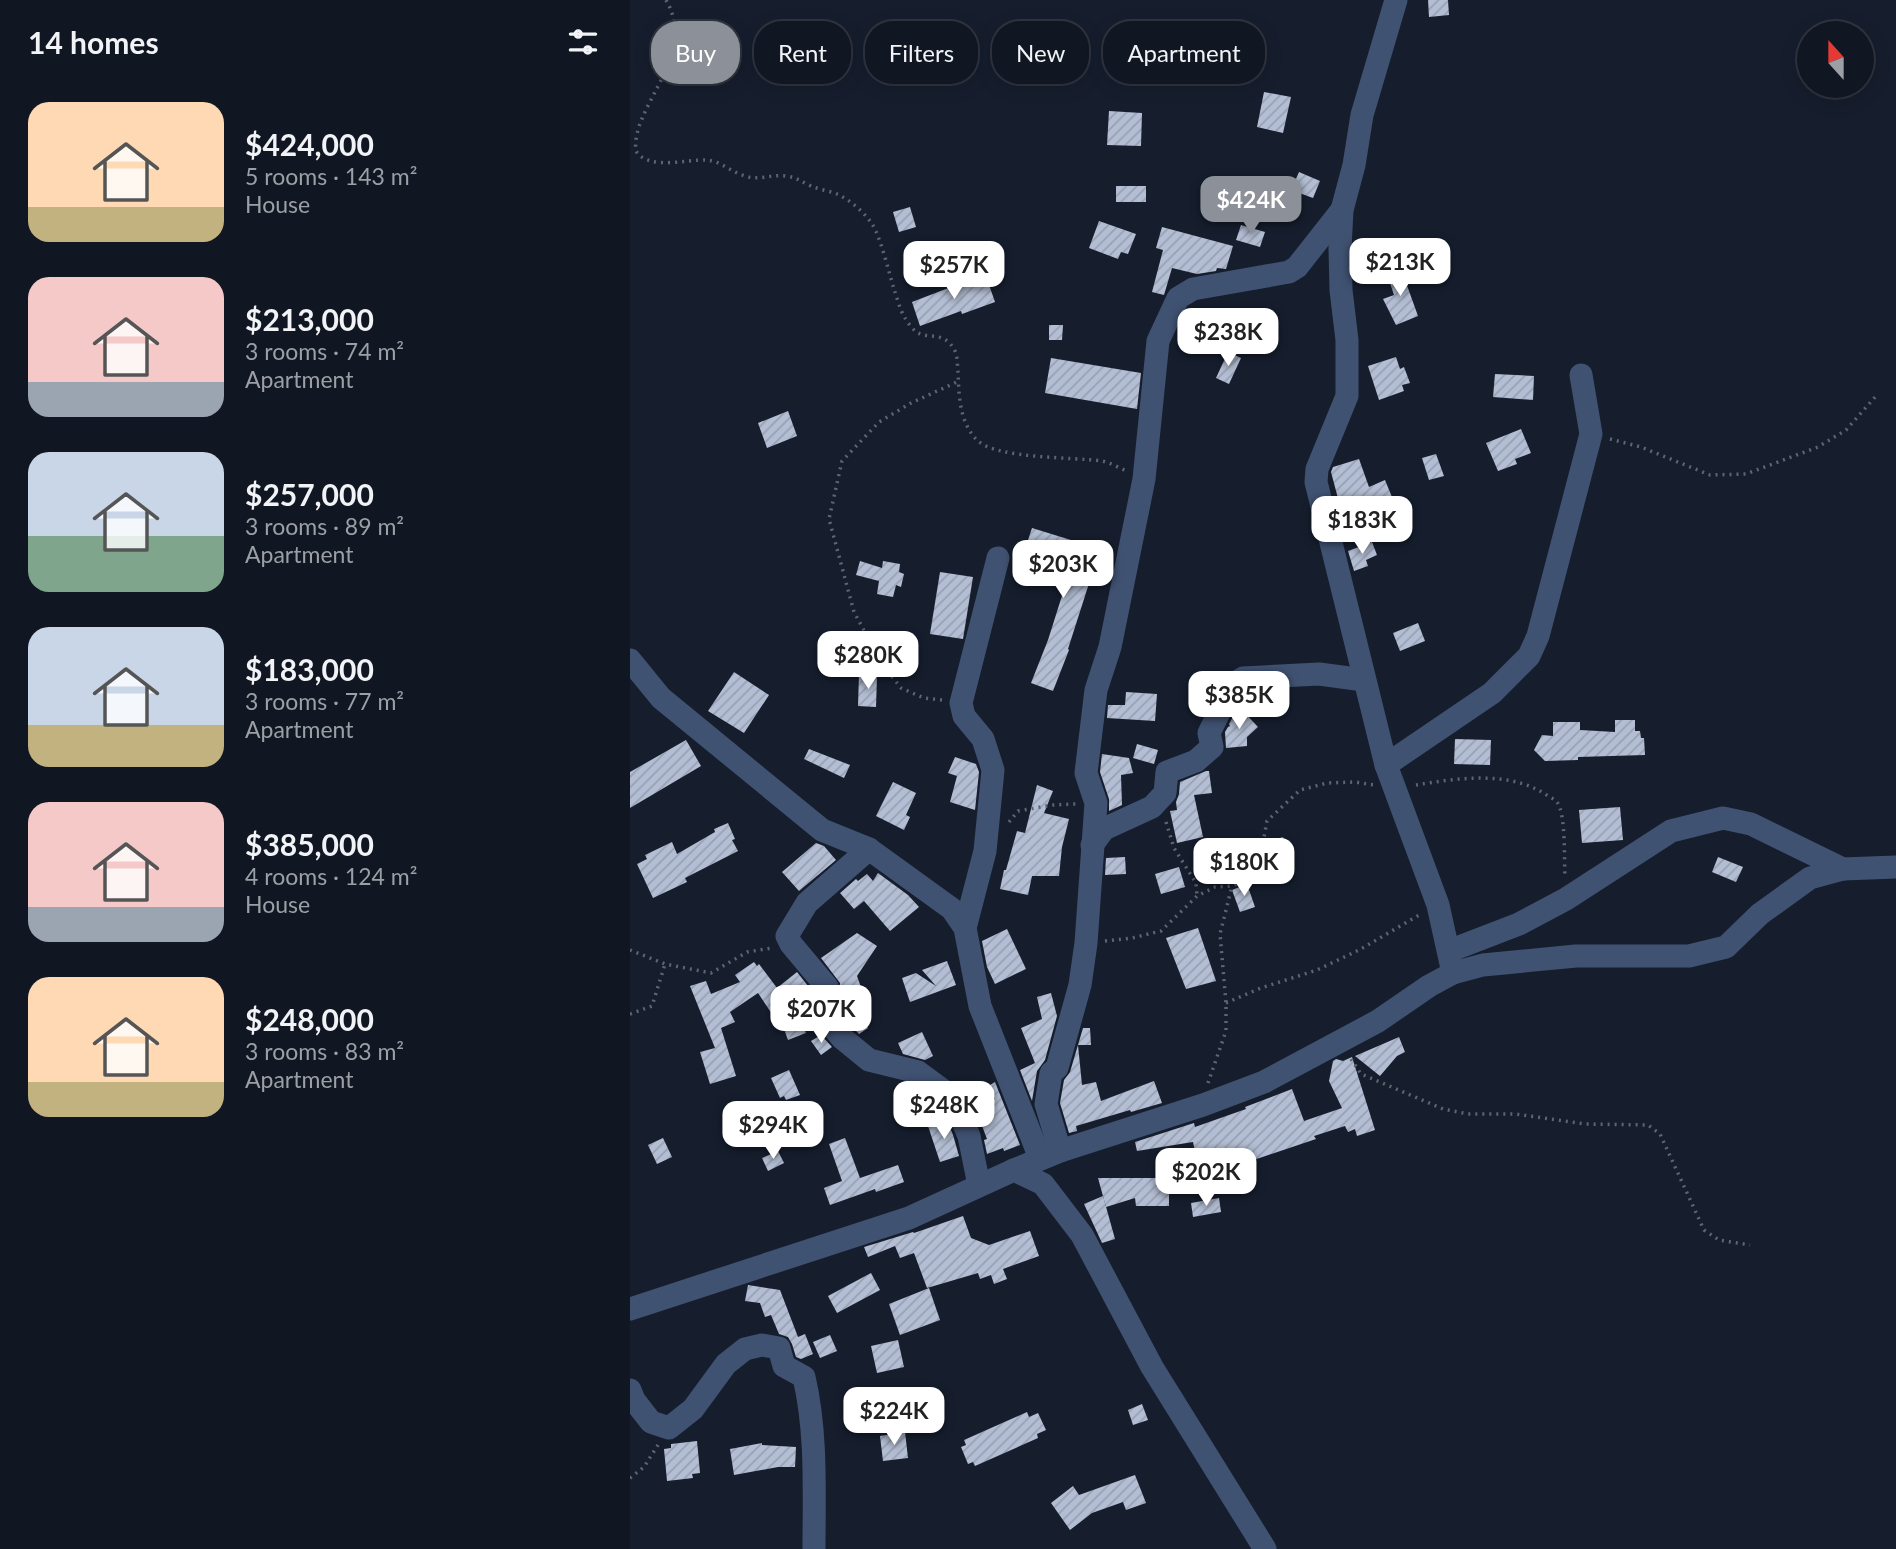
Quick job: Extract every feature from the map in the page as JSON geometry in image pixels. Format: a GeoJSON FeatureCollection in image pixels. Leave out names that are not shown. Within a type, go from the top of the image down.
{"type":"FeatureCollection","features":[{"type":"Feature","properties":{"kind":"street"},"geometry":{"type":"LineString","coordinates":[[1396,0],[1362,115],[1354,165],[1342,210],[1341,290],[1347,340],[1347,396],[1317,469],[1316,482],[1386,765],[1438,905],[1451,962]]}},
{"type":"Feature","properties":{"kind":"street"},"geometry":{"type":"LineString","coordinates":[[1050,1154],[1046,1104],[1051,1073],[1057,1068],[1080,985],[1086,943],[1096,803],[1086,773],[1096,690],[1110,647],[1144,479],[1158,341],[1178,298],[1193,289],[1289,272],[1297,267],[1342,210]]}},
{"type":"Feature","properties":{"kind":"street"},"geometry":{"type":"LineString","coordinates":[[1386,765],[1493,693],[1529,656],[1538,636],[1591,434],[1581,375]]}},
{"type":"Feature","properties":{"kind":"street"},"geometry":{"type":"LineString","coordinates":[[965,928],[985,851],[993,770],[983,740],[964,716],[961,703],[998,558]]}},
{"type":"Feature","properties":{"kind":"street"},"geometry":{"type":"LineString","coordinates":[[630,660],[661,698],[822,830],[869,849],[952,909],[965,928],[980,1006],[1050,1154]]}},
{"type":"Feature","properties":{"kind":"street"},"geometry":{"type":"LineString","coordinates":[[1092,845],[1104,829],[1152,807],[1165,793],[1167,772],[1196,761],[1212,747],[1209,733],[1233,684],[1243,678],[1319,674],[1364,680]]}},
{"type":"Feature","properties":{"kind":"street"},"geometry":{"type":"LineString","coordinates":[[630,1309],[909,1218],[1050,1154],[1203,1105],[1264,1082],[1378,1021],[1429,986],[1451,962],[1566,900],[1671,831],[1723,818],[1751,824],[1843,869]]}},
{"type":"Feature","properties":{"kind":"street"},"geometry":{"type":"LineString","coordinates":[[869,849],[807,902],[787,936],[827,987],[824,1002],[829,1023],[842,1038],[869,1060],[918,1072],[952,1097],[969,1136],[979,1185]]}},
{"type":"Feature","properties":{"kind":"street"},"geometry":{"type":"LineString","coordinates":[[1451,962],[1483,965],[1576,956],[1689,956],[1726,947],[1760,914],[1810,878],[1843,869],[1896,867]]}},
{"type":"Feature","properties":{"kind":"street"},"geometry":{"type":"LineString","coordinates":[[1014,1170],[1043,1184],[1082,1235],[1152,1367],[1265,1549]]}},
{"type":"Feature","properties":{"kind":"street"},"geometry":{"type":"LineString","coordinates":[[630,1390],[651,1422],[669,1428],[693,1409],[726,1364],[745,1349],[762,1345],[779,1348],[784,1366],[804,1377],[809,1398],[814,1447],[814,1549]]}},
{"type":"Feature","properties":{"kind":"path"},"geometry":{"type":"LineString","coordinates":[[666,0],[675,21]]}},
{"type":"Feature","properties":{"kind":"path"},"geometry":{"type":"LineString","coordinates":[[631,136],[636,151],[644,159],[684,163],[714,161],[744,176],[759,179],[784,175],[839,194],[857,206],[873,225],[904,317],[916,332],[942,337],[957,354],[962,413],[969,430],[978,441],[990,448],[1033,456],[1105,462],[1144,479]]}},
{"type":"Feature","properties":{"kind":"path"},"geometry":{"type":"LineString","coordinates":[[959,381],[879,422],[842,461],[829,519],[854,612],[883,665],[901,688],[924,698],[961,703]]}},
{"type":"Feature","properties":{"kind":"path"},"geometry":{"type":"LineString","coordinates":[[1591,434],[1641,447],[1710,475],[1746,474],[1818,447],[1846,430],[1875,396]]}},
{"type":"Feature","properties":{"kind":"path"},"geometry":{"type":"LineString","coordinates":[[1086,943],[1132,938],[1161,931],[1196,896],[1215,887],[1232,886],[1249,880],[1258,870],[1267,821],[1300,790],[1326,783],[1355,782],[1394,788],[1450,779],[1505,779],[1538,789],[1557,802],[1562,816],[1566,900]]}},
{"type":"Feature","properties":{"kind":"path"},"geometry":{"type":"LineString","coordinates":[[985,851],[1018,811],[1052,805],[1096,803]]}},
{"type":"Feature","properties":{"kind":"path"},"geometry":{"type":"LineString","coordinates":[[1152,807],[1166,812],[1166,826],[1174,848],[1196,883],[1196,896]]}},
{"type":"Feature","properties":{"kind":"path"},"geometry":{"type":"LineString","coordinates":[[1203,1105],[1210,1075],[1226,1031],[1220,934],[1232,886]]}},
{"type":"Feature","properties":{"kind":"path"},"geometry":{"type":"LineString","coordinates":[[1226,1003],[1261,988],[1317,970],[1359,950],[1438,905]]}},
{"type":"Feature","properties":{"kind":"path"},"geometry":{"type":"LineString","coordinates":[[630,950],[665,964],[711,973],[747,951],[791,944]]}},
{"type":"Feature","properties":{"kind":"path"},"geometry":{"type":"LineString","coordinates":[[630,1014],[652,1006],[665,964]]}},
{"type":"Feature","properties":{"kind":"path"},"geometry":{"type":"LineString","coordinates":[[1340,1043],[1361,1074],[1443,1110],[1468,1114],[1515,1114],[1585,1124],[1648,1125],[1660,1134],[1704,1230],[1719,1240],[1751,1245]]}},
{"type":"Feature","properties":{"kind":"path"},"geometry":{"type":"LineString","coordinates":[[630,1478],[644,1467],[669,1428]]}},
{"type":"Feature","properties":{"kind":"building"},"geometry":{"type":"Polygon","coordinates":[[[1428,0],[1448,0],[1449,15],[1429,17],[1428,0]]]}},
{"type":"Feature","properties":{"kind":"building"},"geometry":{"type":"Polygon","coordinates":[[[1264,92],[1291,97],[1283,133],[1257,127],[1264,92]]]}},
{"type":"Feature","properties":{"kind":"building"},"geometry":{"type":"Polygon","coordinates":[[[1109,111],[1142,113],[1141,146],[1107,145],[1109,111]]]}},
{"type":"Feature","properties":{"kind":"building"},"geometry":{"type":"Polygon","coordinates":[[[1299,172],[1320,181],[1313,198],[1291,190],[1299,172]]]}},
{"type":"Feature","properties":{"kind":"building"},"geometry":{"type":"Polygon","coordinates":[[[1116,186],[1146,186],[1146,202],[1116,202],[1116,186]]]}},
{"type":"Feature","properties":{"kind":"building"},"geometry":{"type":"Polygon","coordinates":[[[910,207],[916,227],[899,232],[893,212],[910,207]]]}},
{"type":"Feature","properties":{"kind":"building"},"geometry":{"type":"Polygon","coordinates":[[[1099,221],[1136,234],[1128,254],[1121,252],[1118,259],[1089,248],[1099,221]]]}},
{"type":"Feature","properties":{"kind":"building"},"geometry":{"type":"Polygon","coordinates":[[[1241,225],[1265,232],[1260,247],[1236,240],[1241,225]]]}},
{"type":"Feature","properties":{"kind":"building"},"geometry":{"type":"Polygon","coordinates":[[[1162,227],[1233,246],[1226,269],[1217,268],[1216,271],[1197,274],[1172,268],[1164,295],[1152,292],[1163,250],[1156,248],[1162,227]]]}},
{"type":"Feature","properties":{"kind":"building"},"geometry":{"type":"Polygon","coordinates":[[[1400,266],[1418,316],[1396,325],[1383,299],[1394,295],[1386,271],[1400,266]]]}},
{"type":"Feature","properties":{"kind":"building"},"geometry":{"type":"Polygon","coordinates":[[[977,277],[978,282],[987,279],[995,302],[920,326],[912,302],[977,277]]]}},
{"type":"Feature","properties":{"kind":"building"},"geometry":{"type":"Polygon","coordinates":[[[1049,325],[1063,325],[1062,340],[1049,340],[1049,325]]]}},
{"type":"Feature","properties":{"kind":"building"},"geometry":{"type":"Polygon","coordinates":[[[1228,352],[1241,358],[1229,384],[1216,378],[1228,352]]]}},
{"type":"Feature","properties":{"kind":"building"},"geometry":{"type":"Polygon","coordinates":[[[1396,357],[1400,369],[1404,367],[1410,383],[1402,385],[1404,391],[1379,400],[1368,366],[1396,357]]]}},
{"type":"Feature","properties":{"kind":"building"},"geometry":{"type":"Polygon","coordinates":[[[1051,358],[1141,373],[1137,409],[1045,393],[1051,358]]]}},
{"type":"Feature","properties":{"kind":"building"},"geometry":{"type":"Polygon","coordinates":[[[1495,374],[1534,376],[1533,400],[1493,397],[1495,374]]]}},
{"type":"Feature","properties":{"kind":"building"},"geometry":{"type":"Polygon","coordinates":[[[788,411],[797,436],[767,448],[758,423],[788,411]]]}},
{"type":"Feature","properties":{"kind":"building"},"geometry":{"type":"Polygon","coordinates":[[[1521,429],[1531,453],[1515,459],[1517,464],[1498,471],[1486,443],[1521,429]]]}},
{"type":"Feature","properties":{"kind":"building"},"geometry":{"type":"Polygon","coordinates":[[[1436,454],[1444,476],[1429,480],[1422,458],[1436,454]]]}},
{"type":"Feature","properties":{"kind":"building"},"geometry":{"type":"Polygon","coordinates":[[[1359,459],[1369,487],[1385,480],[1394,502],[1345,520],[1331,472],[1333,467],[1359,459]]]}},
{"type":"Feature","properties":{"kind":"building"},"geometry":{"type":"Polygon","coordinates":[[[1032,528],[1100,549],[1069,650],[1053,691],[1031,683],[1072,564],[1025,549],[1032,528]]]}},
{"type":"Feature","properties":{"kind":"building"},"geometry":{"type":"Polygon","coordinates":[[[1372,542],[1377,555],[1366,560],[1368,566],[1354,571],[1348,551],[1372,542]]]}},
{"type":"Feature","properties":{"kind":"building"},"geometry":{"type":"Polygon","coordinates":[[[860,561],[882,568],[883,561],[900,564],[899,572],[904,574],[901,587],[896,585],[893,597],[877,594],[879,581],[856,575],[860,561]]]}},
{"type":"Feature","properties":{"kind":"building"},"geometry":{"type":"Polygon","coordinates":[[[940,572],[973,577],[963,639],[930,634],[940,572]]]}},
{"type":"Feature","properties":{"kind":"building"},"geometry":{"type":"Polygon","coordinates":[[[1418,623],[1425,641],[1400,651],[1393,633],[1418,623]]]}},
{"type":"Feature","properties":{"kind":"building"},"geometry":{"type":"Polygon","coordinates":[[[734,672],[769,695],[744,733],[708,711],[734,672]]]}},
{"type":"Feature","properties":{"kind":"building"},"geometry":{"type":"Polygon","coordinates":[[[859,675],[877,675],[876,707],[858,706],[859,675]]]}},
{"type":"Feature","properties":{"kind":"building"},"geometry":{"type":"Polygon","coordinates":[[[1126,692],[1157,694],[1155,721],[1107,718],[1108,705],[1125,705],[1126,692]]]}},
{"type":"Feature","properties":{"kind":"building"},"geometry":{"type":"Polygon","coordinates":[[[1243,711],[1258,727],[1247,737],[1247,746],[1226,748],[1225,732],[1234,715],[1243,711]]]}},
{"type":"Feature","properties":{"kind":"building"},"geometry":{"type":"Polygon","coordinates":[[[1615,720],[1635,720],[1635,731],[1640,731],[1641,738],[1644,738],[1645,755],[1545,761],[1534,750],[1542,735],[1553,736],[1553,722],[1580,722],[1580,730],[1615,732],[1615,720]]]}},
{"type":"Feature","properties":{"kind":"building"},"geometry":{"type":"Polygon","coordinates":[[[1455,739],[1491,740],[1490,765],[1454,764],[1455,739]]]}},
{"type":"Feature","properties":{"kind":"building"},"geometry":{"type":"Polygon","coordinates":[[[686,740],[701,766],[630,808],[630,772],[686,740]]]}},
{"type":"Feature","properties":{"kind":"building"},"geometry":{"type":"Polygon","coordinates":[[[1137,744],[1158,750],[1154,764],[1133,758],[1137,744]]]}},
{"type":"Feature","properties":{"kind":"building"},"geometry":{"type":"Polygon","coordinates":[[[809,749],[850,765],[844,778],[804,759],[809,749]]]}},
{"type":"Feature","properties":{"kind":"building"},"geometry":{"type":"Polygon","coordinates":[[[1102,754],[1129,758],[1133,773],[1121,775],[1122,805],[1109,811],[1109,799],[1100,772],[1102,754]]]}},
{"type":"Feature","properties":{"kind":"building"},"geometry":{"type":"Polygon","coordinates":[[[955,757],[976,764],[979,772],[975,810],[950,802],[957,776],[948,773],[955,757]]]}},
{"type":"Feature","properties":{"kind":"building"},"geometry":{"type":"Polygon","coordinates":[[[1209,771],[1212,793],[1194,795],[1203,837],[1177,843],[1170,811],[1177,810],[1180,782],[1209,771]]]}},
{"type":"Feature","properties":{"kind":"building"},"geometry":{"type":"Polygon","coordinates":[[[893,782],[916,793],[906,815],[910,817],[904,830],[876,816],[893,782]]]}},
{"type":"Feature","properties":{"kind":"building"},"geometry":{"type":"Polygon","coordinates":[[[1037,785],[1053,791],[1044,813],[1069,819],[1059,876],[1032,876],[1028,895],[1000,889],[1017,831],[1025,833],[1037,785]]]}},
{"type":"Feature","properties":{"kind":"building"},"geometry":{"type":"Polygon","coordinates":[[[1620,807],[1623,840],[1582,843],[1579,810],[1620,807]]]}},
{"type":"Feature","properties":{"kind":"building"},"geometry":{"type":"Polygon","coordinates":[[[728,823],[738,851],[685,878],[687,882],[653,898],[637,864],[647,859],[645,855],[672,842],[677,854],[715,832],[714,829],[728,823]]]}},
{"type":"Feature","properties":{"kind":"building"},"geometry":{"type":"Polygon","coordinates":[[[1283,837],[1293,865],[1278,870],[1268,842],[1283,837]]]}},
{"type":"Feature","properties":{"kind":"building"},"geometry":{"type":"Polygon","coordinates":[[[816,843],[824,846],[836,860],[799,891],[782,872],[816,843]]]}},
{"type":"Feature","properties":{"kind":"building"},"geometry":{"type":"Polygon","coordinates":[[[1125,857],[1126,874],[1105,875],[1106,858],[1125,857]]]}},
{"type":"Feature","properties":{"kind":"building"},"geometry":{"type":"Polygon","coordinates":[[[1718,857],[1743,867],[1736,882],[1712,872],[1718,857]]]}},
{"type":"Feature","properties":{"kind":"building"},"geometry":{"type":"Polygon","coordinates":[[[1179,867],[1185,887],[1161,894],[1155,874],[1179,867]]]}},
{"type":"Feature","properties":{"kind":"building"},"geometry":{"type":"Polygon","coordinates":[[[878,873],[908,895],[919,907],[890,931],[864,901],[854,909],[840,893],[856,879],[858,881],[867,874],[873,881],[878,873]]]}},
{"type":"Feature","properties":{"kind":"building"},"geometry":{"type":"Polygon","coordinates":[[[1247,884],[1255,907],[1240,912],[1232,890],[1247,884]]]}},
{"type":"Feature","properties":{"kind":"building"},"geometry":{"type":"Polygon","coordinates":[[[1198,928],[1216,981],[1186,989],[1166,938],[1198,928]]]}},
{"type":"Feature","properties":{"kind":"building"},"geometry":{"type":"Polygon","coordinates":[[[1007,929],[1026,969],[995,984],[987,967],[982,941],[1007,929]]]}},
{"type":"Feature","properties":{"kind":"building"},"geometry":{"type":"Polygon","coordinates":[[[857,933],[877,946],[857,976],[863,993],[849,999],[868,1028],[859,1034],[842,1016],[838,1002],[840,983],[821,958],[857,933]]]}},
{"type":"Feature","properties":{"kind":"building"},"geometry":{"type":"Polygon","coordinates":[[[947,961],[956,985],[910,1002],[902,978],[916,973],[936,986],[922,970],[947,961]]]}},
{"type":"Feature","properties":{"kind":"building"},"geometry":{"type":"Polygon","coordinates":[[[754,962],[757,966],[759,964],[777,988],[797,972],[812,991],[811,1007],[798,1012],[806,1033],[788,1040],[781,1021],[778,1023],[758,993],[730,1012],[735,1022],[721,1028],[736,1076],[710,1084],[700,1052],[715,1048],[690,986],[706,981],[711,994],[740,982],[735,975],[754,962]]]}},
{"type":"Feature","properties":{"kind":"building"},"geometry":{"type":"Polygon","coordinates":[[[1051,993],[1057,1016],[1045,1060],[1037,1071],[1032,1101],[1020,1070],[1035,1063],[1021,1028],[1042,1019],[1037,997],[1051,993]]]}},
{"type":"Feature","properties":{"kind":"building"},"geometry":{"type":"Polygon","coordinates":[[[1083,1028],[1090,1028],[1091,1045],[1078,1045],[1082,1085],[1096,1082],[1101,1101],[1154,1081],[1162,1103],[1076,1126],[1077,1131],[1069,1133],[1060,1103],[1064,1080],[1070,1072],[1083,1028]]]}},
{"type":"Feature","properties":{"kind":"building"},"geometry":{"type":"Polygon","coordinates":[[[922,1032],[933,1056],[925,1060],[903,1054],[898,1043],[922,1032]]]}},
{"type":"Feature","properties":{"kind":"building"},"geometry":{"type":"Polygon","coordinates":[[[821,1035],[832,1047],[821,1055],[811,1041],[821,1035]]]}},
{"type":"Feature","properties":{"kind":"building"},"geometry":{"type":"Polygon","coordinates":[[[1399,1037],[1405,1052],[1397,1056],[1380,1076],[1355,1056],[1399,1037]]]}},
{"type":"Feature","properties":{"kind":"building"},"geometry":{"type":"Polygon","coordinates":[[[1352,1057],[1375,1130],[1357,1136],[1355,1129],[1348,1132],[1345,1126],[1314,1136],[1316,1139],[1245,1163],[1240,1150],[1197,1161],[1193,1142],[1137,1151],[1135,1142],[1194,1123],[1195,1127],[1292,1089],[1304,1121],[1342,1108],[1329,1081],[1333,1061],[1352,1057]]]}},
{"type":"Feature","properties":{"kind":"building"},"geometry":{"type":"Polygon","coordinates":[[[789,1070],[800,1095],[786,1100],[784,1096],[780,1098],[771,1078],[789,1070]]]}},
{"type":"Feature","properties":{"kind":"building"},"geometry":{"type":"Polygon","coordinates":[[[995,1082],[1020,1145],[987,1154],[984,1140],[987,1139],[975,1107],[995,1099],[990,1085],[995,1082]]]}},
{"type":"Feature","properties":{"kind":"building"},"geometry":{"type":"Polygon","coordinates":[[[947,1120],[959,1156],[940,1162],[928,1126],[947,1120]]]}},
{"type":"Feature","properties":{"kind":"building"},"geometry":{"type":"Polygon","coordinates":[[[663,1138],[672,1157],[657,1164],[648,1145],[663,1138]]]}},
{"type":"Feature","properties":{"kind":"building"},"geometry":{"type":"Polygon","coordinates":[[[845,1138],[860,1178],[898,1165],[904,1182],[830,1205],[824,1188],[842,1181],[829,1144],[845,1138]]]}},
{"type":"Feature","properties":{"kind":"building"},"geometry":{"type":"Polygon","coordinates":[[[778,1151],[784,1163],[768,1171],[762,1158],[778,1151]]]}},
{"type":"Feature","properties":{"kind":"building"},"geometry":{"type":"Polygon","coordinates":[[[1098,1178],[1169,1178],[1169,1206],[1136,1206],[1135,1198],[1106,1207],[1098,1178]]]}},
{"type":"Feature","properties":{"kind":"building"},"geometry":{"type":"Polygon","coordinates":[[[1103,1196],[1115,1239],[1102,1243],[1084,1204],[1103,1196]]]}},
{"type":"Feature","properties":{"kind":"building"},"geometry":{"type":"Polygon","coordinates":[[[1219,1198],[1221,1212],[1193,1217],[1191,1203],[1219,1198]]]}},
{"type":"Feature","properties":{"kind":"building"},"geometry":{"type":"Polygon","coordinates":[[[963,1216],[971,1238],[989,1245],[1030,1231],[1039,1256],[1003,1269],[1007,1279],[994,1284],[991,1275],[980,1279],[978,1273],[927,1288],[914,1253],[900,1258],[895,1246],[868,1257],[864,1247],[914,1233],[963,1216]]]}},
{"type":"Feature","properties":{"kind":"building"},"geometry":{"type":"Polygon","coordinates":[[[871,1273],[880,1290],[837,1313],[828,1296],[871,1273]]]}},
{"type":"Feature","properties":{"kind":"building"},"geometry":{"type":"Polygon","coordinates":[[[748,1285],[780,1290],[798,1337],[805,1334],[813,1354],[801,1359],[796,1357],[788,1337],[779,1334],[771,1315],[765,1317],[760,1303],[745,1301],[748,1285]]]}},
{"type":"Feature","properties":{"kind":"building"},"geometry":{"type":"Polygon","coordinates":[[[929,1288],[940,1320],[900,1335],[889,1304],[929,1288]]]}},
{"type":"Feature","properties":{"kind":"building"},"geometry":{"type":"Polygon","coordinates":[[[830,1335],[837,1351],[820,1358],[813,1342],[830,1335]]]}},
{"type":"Feature","properties":{"kind":"building"},"geometry":{"type":"Polygon","coordinates":[[[898,1340],[904,1367],[877,1373],[871,1346],[898,1340]]]}},
{"type":"Feature","properties":{"kind":"building"},"geometry":{"type":"Polygon","coordinates":[[[1142,1404],[1148,1420],[1133,1425],[1128,1410],[1142,1404]]]}},
{"type":"Feature","properties":{"kind":"building"},"geometry":{"type":"Polygon","coordinates":[[[1027,1412],[1029,1417],[1038,1413],[1046,1430],[1037,1434],[1038,1438],[975,1466],[973,1462],[968,1464],[961,1447],[966,1445],[964,1440],[1027,1412]]]}},
{"type":"Feature","properties":{"kind":"building"},"geometry":{"type":"Polygon","coordinates":[[[905,1432],[908,1458],[883,1461],[880,1436],[905,1432]]]}},
{"type":"Feature","properties":{"kind":"building"},"geometry":{"type":"Polygon","coordinates":[[[697,1441],[700,1473],[692,1474],[693,1478],[667,1481],[664,1449],[671,1448],[671,1444],[697,1441]]]}},
{"type":"Feature","properties":{"kind":"building"},"geometry":{"type":"Polygon","coordinates":[[[762,1443],[796,1447],[795,1467],[778,1467],[734,1475],[730,1449],[762,1443]]]}},
{"type":"Feature","properties":{"kind":"building"},"geometry":{"type":"Polygon","coordinates":[[[1135,1475],[1146,1503],[1126,1510],[1123,1502],[1092,1513],[1070,1530],[1051,1503],[1073,1486],[1079,1495],[1135,1475]]]}}]}
